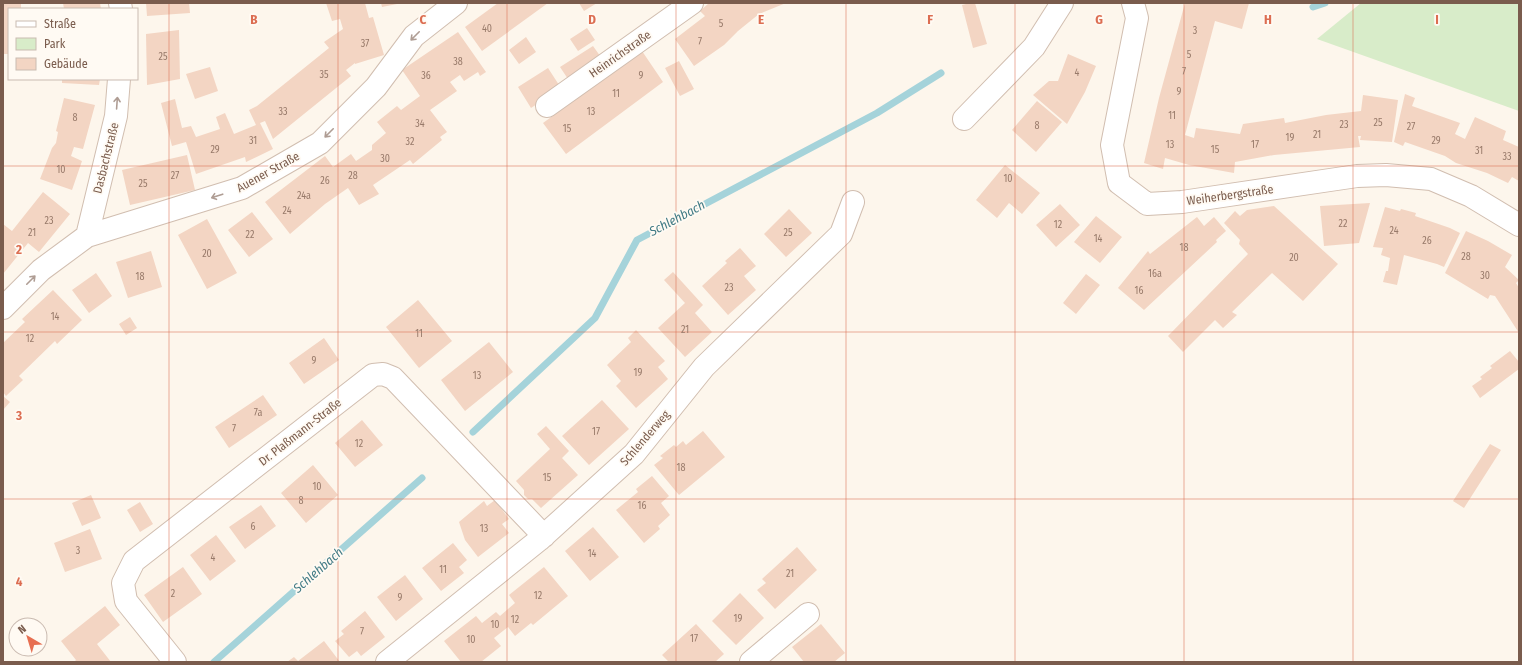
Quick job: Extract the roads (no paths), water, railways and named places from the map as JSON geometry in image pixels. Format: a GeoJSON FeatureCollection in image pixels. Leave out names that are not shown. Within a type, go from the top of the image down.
{"type":"FeatureCollection","features":[{"type":"Feature","properties":{"kind":"street","name":"Auener Straße"},"geometry":{"type":"LineString","coordinates":[[3,308],[41,270],[86,236],[242,188],[320,143],[376,87],[414,36],[456,3]]}},
{"type":"Feature","properties":{"kind":"street","name":"Heinrichstraße"},"geometry":{"type":"LineString","coordinates":[[547,106],[692,3]]}},
{"type":"Feature","properties":{"kind":"street"},"geometry":{"type":"LineString","coordinates":[[964,119],[1034,47],[1062,3]]}},
{"type":"Feature","properties":{"kind":"street","name":"Weiherbergstraße"},"geometry":{"type":"LineString","coordinates":[[1133,3],[1137,18],[1112,145],[1119,182],[1147,204],[1182,202],[1357,176],[1386,175],[1431,179],[1472,196],[1519,225]]}},
{"type":"Feature","properties":{"kind":"street","name":"Dasbachstraße"},"geometry":{"type":"LineString","coordinates":[[86,236],[116,116],[119,80]]}},
{"type":"Feature","properties":{"kind":"street","name":"Schlenderweg"},"geometry":{"type":"LineString","coordinates":[[387,662],[544,536],[634,454],[704,367],[841,234],[853,202]]}},
{"type":"Feature","properties":{"kind":"street","name":"Dr. Plaßmann-Straße"},"geometry":{"type":"LineString","coordinates":[[175,662],[126,601],[123,583],[134,561],[373,375],[383,374],[393,378],[544,536]]}},
{"type":"Feature","properties":{"kind":"street"},"geometry":{"type":"LineString","coordinates":[[751,662],[808,614]]}},
{"type":"Feature","properties":{"kind":"waterway","name":"Schlehbach"},"geometry":{"type":"LineString","coordinates":[[1313,7],[1325,3]]}},
{"type":"Feature","properties":{"kind":"waterway","name":"Schlehbach"},"geometry":{"type":"LineString","coordinates":[[473,432],[595,318],[637,240],[877,113],[941,73]]}},
{"type":"Feature","properties":{"kind":"waterway","name":"Schlehbach"},"geometry":{"type":"LineString","coordinates":[[214,662],[422,478]]}}]}
